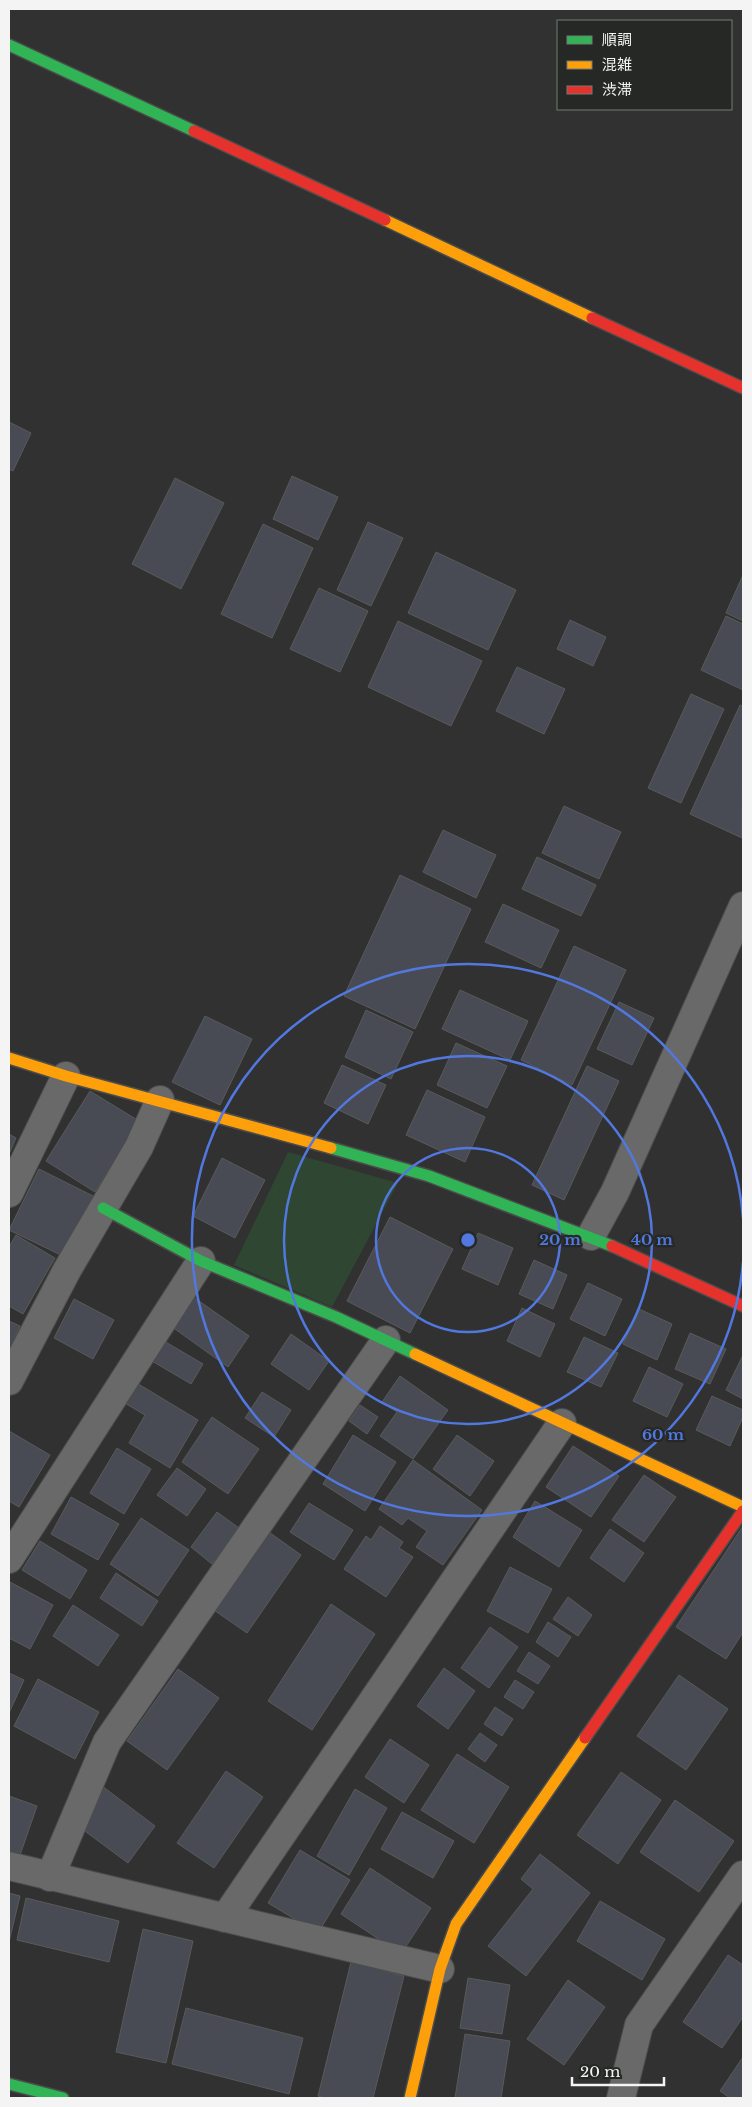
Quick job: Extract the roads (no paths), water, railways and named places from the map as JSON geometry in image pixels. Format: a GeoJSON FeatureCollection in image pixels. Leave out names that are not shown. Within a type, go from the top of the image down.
{"type":"FeatureCollection","features":[{"type":"Feature","properties":{"kind":"street"},"geometry":{"type":"LineString","coordinates":[[9,45],[743,388]]}},
{"type":"Feature","properties":{"kind":"street"},"geometry":{"type":"LineString","coordinates":[[591,1236],[615,1192],[743,906]]}},
{"type":"Feature","properties":{"kind":"street"},"geometry":{"type":"LineString","coordinates":[[9,1058],[66,1076],[160,1100],[429,1176],[591,1236],[743,1306]]}},
{"type":"Feature","properties":{"kind":"street"},"geometry":{"type":"LineString","coordinates":[[9,1193],[66,1076]]}},
{"type":"Feature","properties":{"kind":"street"},"geometry":{"type":"LineString","coordinates":[[9,1381],[67,1270],[139,1147],[160,1100]]}},
{"type":"Feature","properties":{"kind":"street"},"geometry":{"type":"LineString","coordinates":[[104,1208],[201,1261],[386,1340],[743,1509],[456,1924],[440,1969],[410,2098]]}},
{"type":"Feature","properties":{"kind":"street"},"geometry":{"type":"LineString","coordinates":[[9,1559],[201,1261]]}},
{"type":"Feature","properties":{"kind":"street"},"geometry":{"type":"LineString","coordinates":[[50,1876],[108,1742],[386,1340]]}},
{"type":"Feature","properties":{"kind":"street"},"geometry":{"type":"LineString","coordinates":[[226,1918],[562,1423]]}},
{"type":"Feature","properties":{"kind":"street"},"geometry":{"type":"LineString","coordinates":[[9,1866],[440,1969]]}},
{"type":"Feature","properties":{"kind":"street"},"geometry":{"type":"LineString","coordinates":[[621,2098],[640,2025],[743,1875]]}},
{"type":"Feature","properties":{"kind":"street"},"geometry":{"type":"LineString","coordinates":[[9,2084],[63,2098]]}}]}
